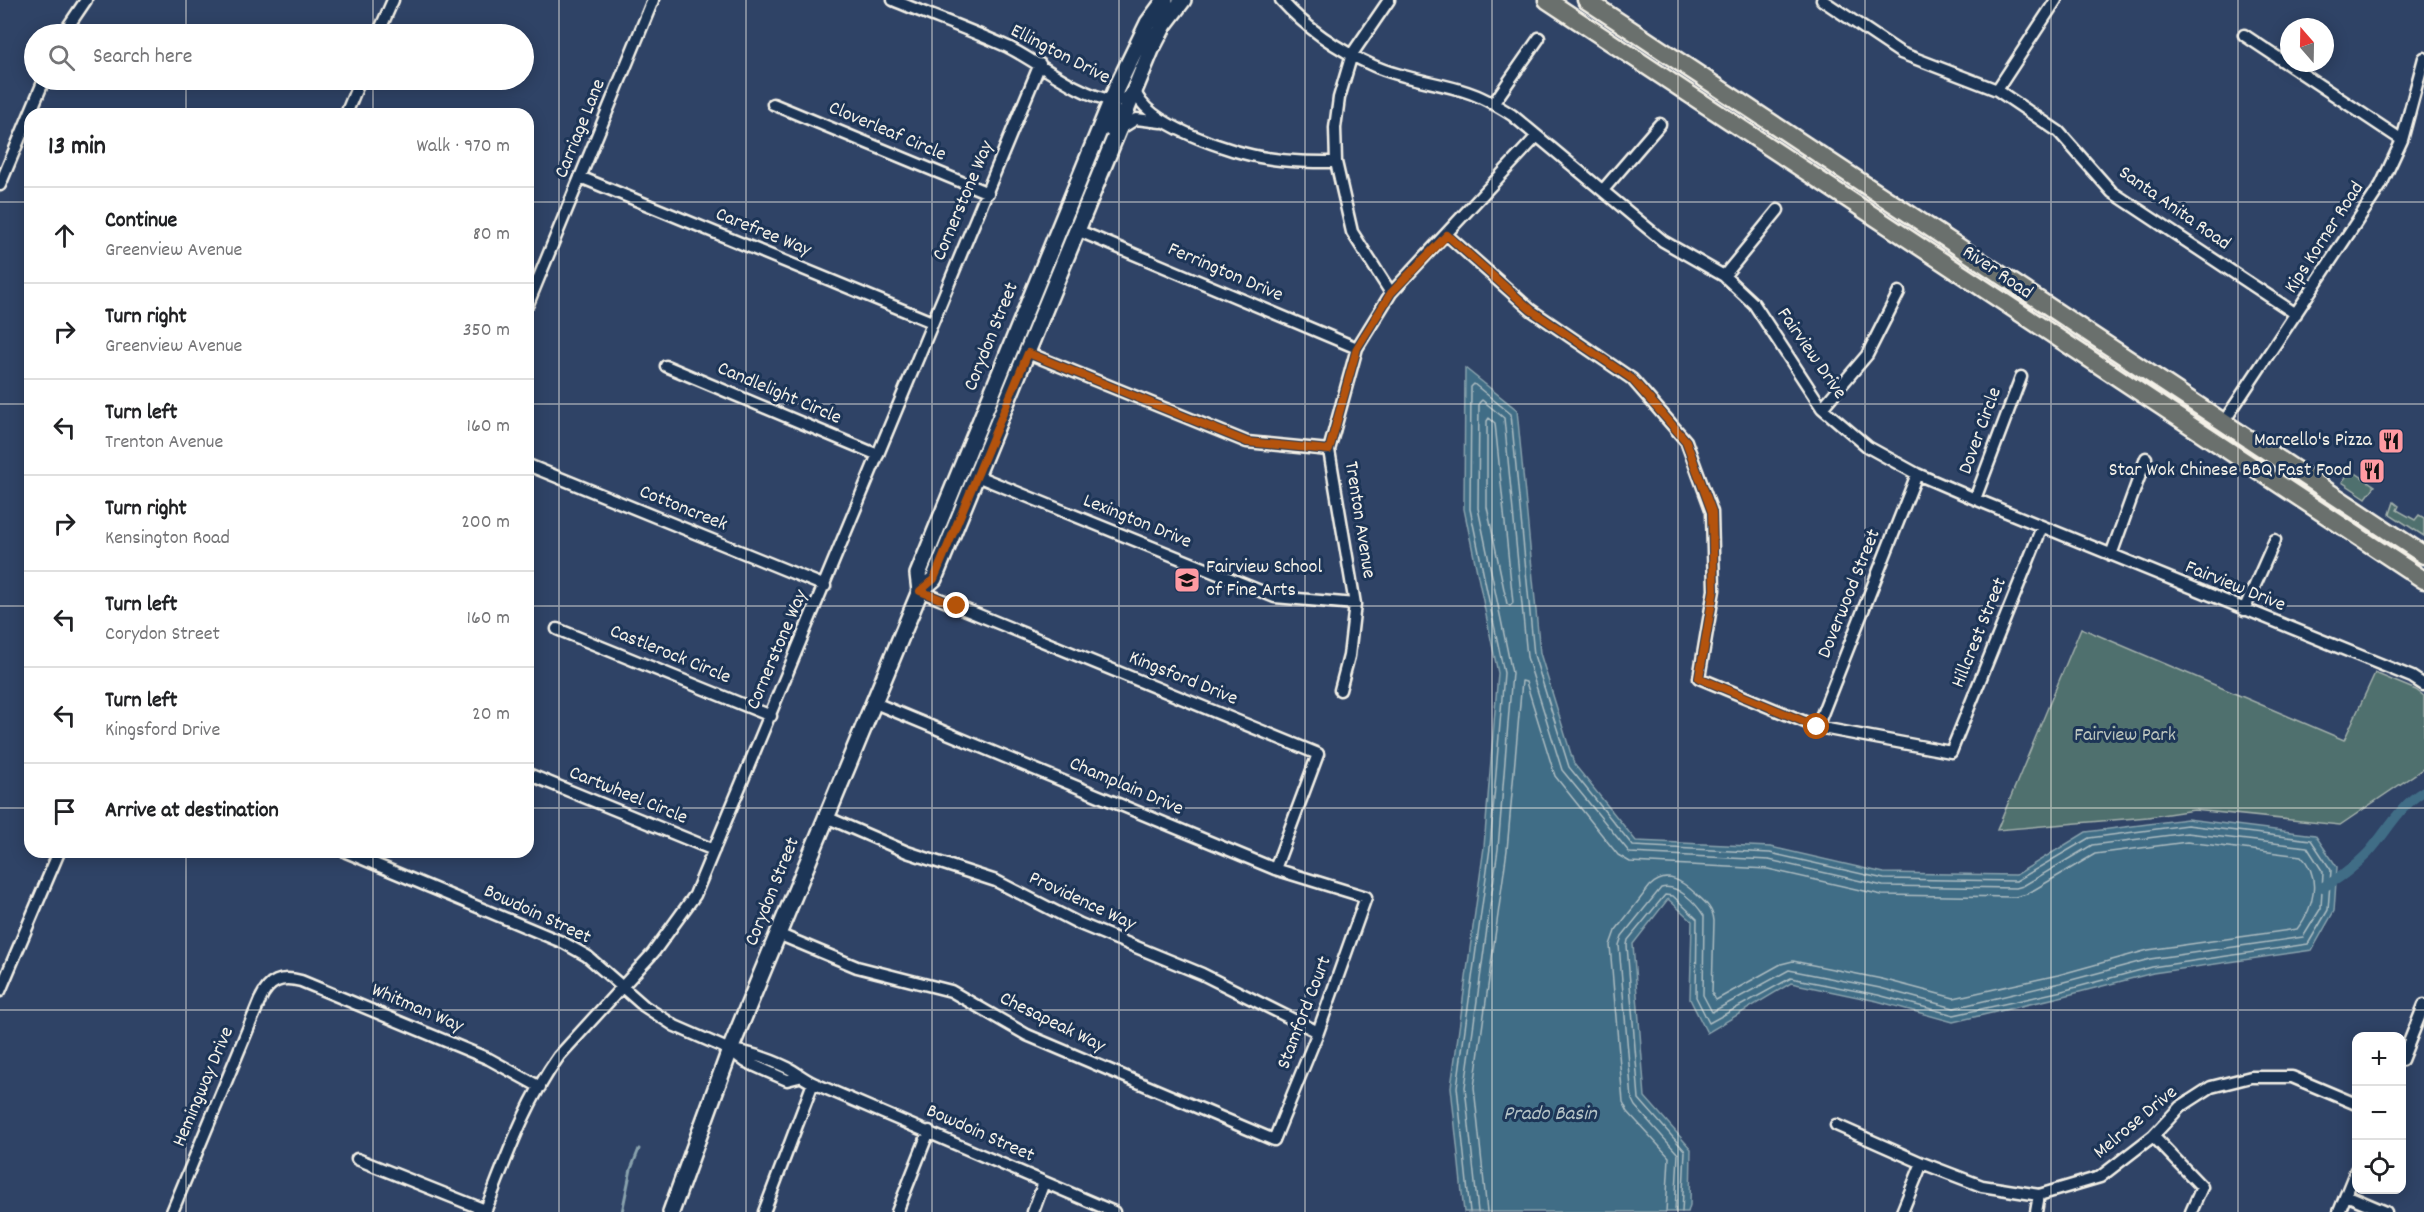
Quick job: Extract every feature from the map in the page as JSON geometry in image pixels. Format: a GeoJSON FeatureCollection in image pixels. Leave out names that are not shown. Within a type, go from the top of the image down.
{"type":"FeatureCollection","features":[{"type":"Feature","properties":{"kind":"main road","name":"Corydon Street"},"geometry":{"type":"LineString","coordinates":[[920,591],[918,574],[1112,100],[1148,23],[1165,0]]}},
{"type":"Feature","properties":{"kind":"main road","name":"Corydon Street"},"geometry":{"type":"LineString","coordinates":[[671,1212],[730,1050],[920,591],[934,579],[1079,231],[1151,50],[1164,25],[1183,0]]}},
{"type":"Feature","properties":{"kind":"main road","name":"River Road"},"geometry":{"type":"LineString","coordinates":[[1547,0],[2424,580]]}},
{"type":"Feature","properties":{"kind":"main road","name":"River Road"},"geometry":{"type":"LineString","coordinates":[[1586,0],[2424,555]]}},
{"type":"Feature","properties":{"kind":"street"},"geometry":{"type":"LineString","coordinates":[[70,24],[86,0]]}},
{"type":"Feature","properties":{"kind":"street"},"geometry":{"type":"LineString","coordinates":[[382,24],[393,0]]}},
{"type":"Feature","properties":{"kind":"street","name":"Carriage Lane"},"geometry":{"type":"LineString","coordinates":[[534,289],[653,0]]}},
{"type":"Feature","properties":{"kind":"street","name":"Ellington Drive"},"geometry":{"type":"LineString","coordinates":[[892,0],[1008,47],[1079,88],[1112,100]]}},
{"type":"Feature","properties":{"kind":"street","name":"Fairview Drive"},"geometry":{"type":"LineString","coordinates":[[1281,0],[1312,30],[1331,44],[1375,66],[1469,92],[1512,115],[1663,241],[1724,276],[1754,304],[1822,408],[1868,447],[1917,474],[1975,499],[2412,677],[2424,685]]}},
{"type":"Feature","properties":{"kind":"street"},"geometry":{"type":"LineString","coordinates":[[1389,0],[1352,54],[1339,98],[1335,128],[1336,162],[1352,232],[1391,293]]}},
{"type":"Feature","properties":{"kind":"street","name":"Santa Anita Road"},"geometry":{"type":"LineString","coordinates":[[1822,0],[1901,53],[1997,90],[2059,132],[2112,192],[2296,314]]}},
{"type":"Feature","properties":{"kind":"street"},"geometry":{"type":"LineString","coordinates":[[1997,90],[2056,0]]}},
{"type":"Feature","properties":{"kind":"street"},"geometry":{"type":"LineString","coordinates":[[2244,35],[2402,140]]}},
{"type":"Feature","properties":{"kind":"street"},"geometry":{"type":"LineString","coordinates":[[1493,104],[1539,38]]}},
{"type":"Feature","properties":{"kind":"street","name":"Kips Korner Road"},"geometry":{"type":"LineString","coordinates":[[2223,423],[2381,185],[2402,140],[2424,58]]}},
{"type":"Feature","properties":{"kind":"street","name":"Cornerstone Way"},"geometry":{"type":"LineString","coordinates":[[485,1211],[524,1117],[559,1056],[670,932],[695,895],[1040,64]]}},
{"type":"Feature","properties":{"kind":"street"},"geometry":{"type":"LineString","coordinates":[[32,108],[40,90]]}},
{"type":"Feature","properties":{"kind":"street"},"geometry":{"type":"LineString","coordinates":[[348,108],[356,90]]}},
{"type":"Feature","properties":{"kind":"street"},"geometry":{"type":"LineString","coordinates":[[1112,100],[1128,97],[1136,90]]}},
{"type":"Feature","properties":{"kind":"street","name":"Ellington Drive"},"geometry":{"type":"LineString","coordinates":[[1136,90],[1138,100],[1142,105],[1164,123]]}},
{"type":"Feature","properties":{"kind":"street","name":"Corydon Street"},"geometry":{"type":"LineString","coordinates":[[1103,166],[1100,156],[1116,112],[1112,100]]}},
{"type":"Feature","properties":{"kind":"street","name":"Cloverleaf Circle"},"geometry":{"type":"LineString","coordinates":[[773,104],[987,193]]}},
{"type":"Feature","properties":{"kind":"street","name":"Ellington Drive"},"geometry":{"type":"LineString","coordinates":[[1119,130],[1136,119],[1164,123],[1235,151],[1264,158],[1300,162],[1336,162]]}},
{"type":"Feature","properties":{"kind":"street"},"geometry":{"type":"LineString","coordinates":[[1603,190],[1660,124]]}},
{"type":"Feature","properties":{"kind":"street"},"geometry":{"type":"LineString","coordinates":[[0,185],[24,128]]}},
{"type":"Feature","properties":{"kind":"street","name":"Trenton Avenue"},"geometry":{"type":"LineString","coordinates":[[1340,690],[1348,656],[1355,604],[1329,450],[1357,348],[1391,293],[1537,136]]}},
{"type":"Feature","properties":{"kind":"street","name":"Carefree Way"},"geometry":{"type":"LineString","coordinates":[[580,177],[932,322]]}},
{"type":"Feature","properties":{"kind":"street"},"geometry":{"type":"LineString","coordinates":[[1724,276],[1778,210]]}},
{"type":"Feature","properties":{"kind":"street","name":"Ferrington Drive"},"geometry":{"type":"LineString","coordinates":[[1079,231],[1357,348]]}},
{"type":"Feature","properties":{"kind":"street"},"geometry":{"type":"LineString","coordinates":[[1447,235],[1531,310],[1632,379],[1686,441],[1712,512],[1714,590],[1699,678],[1817,727]]}},
{"type":"Feature","properties":{"kind":"street"},"geometry":{"type":"LineString","coordinates":[[1822,408],[1867,355],[1899,292]]}},
{"type":"Feature","properties":{"kind":"street"},"geometry":{"type":"LineString","coordinates":[[1028,353],[1247,442],[1329,450]]}},
{"type":"Feature","properties":{"kind":"street","name":"Candlelight Circle"},"geometry":{"type":"LineString","coordinates":[[666,366],[878,455]]}},
{"type":"Feature","properties":{"kind":"street","name":"Dover Circle"},"geometry":{"type":"LineString","coordinates":[[1975,499],[2020,377]]}},
{"type":"Feature","properties":{"kind":"street"},"geometry":{"type":"LineString","coordinates":[[2111,555],[2146,458]]}},
{"type":"Feature","properties":{"kind":"street","name":"Cottoncreek"},"geometry":{"type":"LineString","coordinates":[[534,467],[825,586]]}},
{"type":"Feature","properties":{"kind":"street","name":"Doverwood Street"},"geometry":{"type":"LineString","coordinates":[[1817,727],[1917,474]]}},
{"type":"Feature","properties":{"kind":"street","name":"Lexington Drive"},"geometry":{"type":"LineString","coordinates":[[977,476],[1275,597],[1355,604]]}},
{"type":"Feature","properties":{"kind":"street","name":"Hillcrest Street"},"geometry":{"type":"LineString","coordinates":[[1817,727],[1951,752],[2042,527]]}},
{"type":"Feature","properties":{"kind":"street"},"geometry":{"type":"LineString","coordinates":[[2244,610],[2275,540]]}},
{"type":"Feature","properties":{"kind":"street","name":"Kingsford Drive"},"geometry":{"type":"LineString","coordinates":[[920,591],[1318,754],[1275,869]]}},
{"type":"Feature","properties":{"kind":"street","name":"Castlerock Circle"},"geometry":{"type":"LineString","coordinates":[[556,629],[771,716]]}},
{"type":"Feature","properties":{"kind":"street","name":"Champlain Drive"},"geometry":{"type":"LineString","coordinates":[[874,703],[1275,869],[1366,897]]}},
{"type":"Feature","properties":{"kind":"street","name":"Cartwheel Circle"},"geometry":{"type":"LineString","coordinates":[[534,776],[714,850]]}},
{"type":"Feature","properties":{"kind":"street","name":"Providence Way"},"geometry":{"type":"LineString","coordinates":[[826,817],[907,852],[996,881],[1080,924],[1202,974],[1318,1032]]}},
{"type":"Feature","properties":{"kind":"street"},"geometry":{"type":"LineString","coordinates":[[0,991],[3,977],[56,858]]}},
{"type":"Feature","properties":{"kind":"street","name":"Bowdoin Street"},"geometry":{"type":"LineString","coordinates":[[361,858],[564,942],[587,956],[644,1006],[675,1026],[730,1050],[746,1062],[787,1080],[799,1077],[1114,1212]]}},
{"type":"Feature","properties":{"kind":"street","name":"Stamford Court"},"geometry":{"type":"LineString","coordinates":[[1274,1140],[1318,1032],[1366,897]]}},
{"type":"Feature","properties":{"kind":"street","name":"Chesapeak Way"},"geometry":{"type":"LineString","coordinates":[[778,934],[857,967],[951,991],[1027,1035],[1274,1140]]}},
{"type":"Feature","properties":{"kind":"street","name":"Whitman Way"},"geometry":{"type":"LineString","coordinates":[[276,980],[289,978],[301,981],[489,1059],[540,1087]]}},
{"type":"Feature","properties":{"kind":"street","name":"Hemingway Drive"},"geometry":{"type":"LineString","coordinates":[[172,1212],[260,1000],[266,988],[276,980]]}},
{"type":"Feature","properties":{"kind":"street"},"geometry":{"type":"LineString","coordinates":[[2406,1050],[2424,1005]]}},
{"type":"Feature","properties":{"kind":"street","name":"Melrose Drive"},"geometry":{"type":"LineString","coordinates":[[1836,1125],[1922,1163],[1982,1186],[2038,1195],[2100,1177],[2153,1136],[2180,1107],[2211,1087],[2251,1077],[2292,1077],[2352,1102]]}},
{"type":"Feature","properties":{"kind":"street"},"geometry":{"type":"LineString","coordinates":[[764,1212],[813,1083]]}},
{"type":"Feature","properties":{"kind":"street"},"geometry":{"type":"LineString","coordinates":[[897,1212],[929,1131]]}},
{"type":"Feature","properties":{"kind":"street"},"geometry":{"type":"LineString","coordinates":[[2153,1136],[2202,1187],[2191,1212]]}},
{"type":"Feature","properties":{"kind":"street"},"geometry":{"type":"LineString","coordinates":[[357,1159],[485,1211]]}},
{"type":"Feature","properties":{"kind":"street"},"geometry":{"type":"LineString","coordinates":[[1902,1212],[1922,1163]]}},
{"type":"Feature","properties":{"kind":"street"},"geometry":{"type":"LineString","coordinates":[[2339,1212],[2352,1180]]}},
{"type":"Feature","properties":{"kind":"street"},"geometry":{"type":"LineString","coordinates":[[1033,1212],[1044,1182]]}},
{"type":"Feature","properties":{"kind":"street"},"geometry":{"type":"LineString","coordinates":[[2036,1212],[2038,1195]]}},
{"type":"Feature","properties":{"kind":"street"},"geometry":{"type":"LineString","coordinates":[[2346,1195],[2386,1212]]}},
{"type":"Feature","properties":{"kind":"green space"},"geometry":{"type":"Polygon","coordinates":[[[2351,470],[2375,486],[2366,498],[2342,482],[2351,470]]]}},
{"type":"Feature","properties":{"kind":"green space"},"geometry":{"type":"Polygon","coordinates":[[[2394,502],[2399,506],[2397,510],[2415,520],[2419,515],[2424,518],[2424,536],[2390,514],[2394,502]]]}},
{"type":"Feature","properties":{"kind":"green space","name":"Fairview Park"},"geometry":{"type":"Polygon","coordinates":[[[2081,628],[2344,740],[2375,673],[2416,690],[2424,696],[2424,768],[2340,825],[2194,810],[2148,817],[1997,830],[2081,628]]]}},
{"type":"Feature","properties":{"kind":"water","name":"Prado Basin"},"geometry":{"type":"Polygon","coordinates":[[[1465,368],[1517,410],[1540,653],[1574,764],[1636,841],[1771,847],[1884,873],[2016,875],[2086,832],[2187,819],[2315,835],[2337,867],[2334,911],[2312,950],[2153,973],[1953,1022],[1877,1001],[1791,983],[1707,1033],[1690,999],[1692,921],[1668,899],[1633,944],[1645,1097],[1691,1149],[1688,1212],[1464,1212],[1451,1087],[1484,847],[1498,673],[1464,509],[1465,368]]]}},
{"type":"Feature","properties":{"kind":"waterway"},"geometry":{"type":"LineString","coordinates":[[2323,887],[2363,858],[2407,804],[2424,791]]}},
{"type":"Feature","properties":{"kind":"waterway"},"geometry":{"type":"LineString","coordinates":[[622,1212],[631,1169],[639,1149]]}},
{"type":"Feature","properties":{"kind":"place","name":"Marcello's Pizza"},"geometry":{"type":"Point","coordinates":[2391,441]}},
{"type":"Feature","properties":{"kind":"place","name":"Star Wok Chinese BBQ Fast Food"},"geometry":{"type":"Point","coordinates":[2372,471]}},
{"type":"Feature","properties":{"kind":"place","name":"Fairview School of Fine Arts"},"geometry":{"type":"Point","coordinates":[1187,580]}},
{"type":"Feature","properties":{"kind":"route"},"geometry":{"type":"LineString","coordinates":[[957,606],[920,591],[934,579],[1028,353],[1247,442],[1329,450],[1357,348],[1391,293],[1447,235],[1531,310],[1632,379],[1686,441],[1712,512],[1714,590],[1699,678],[1817,727]]}}]}
